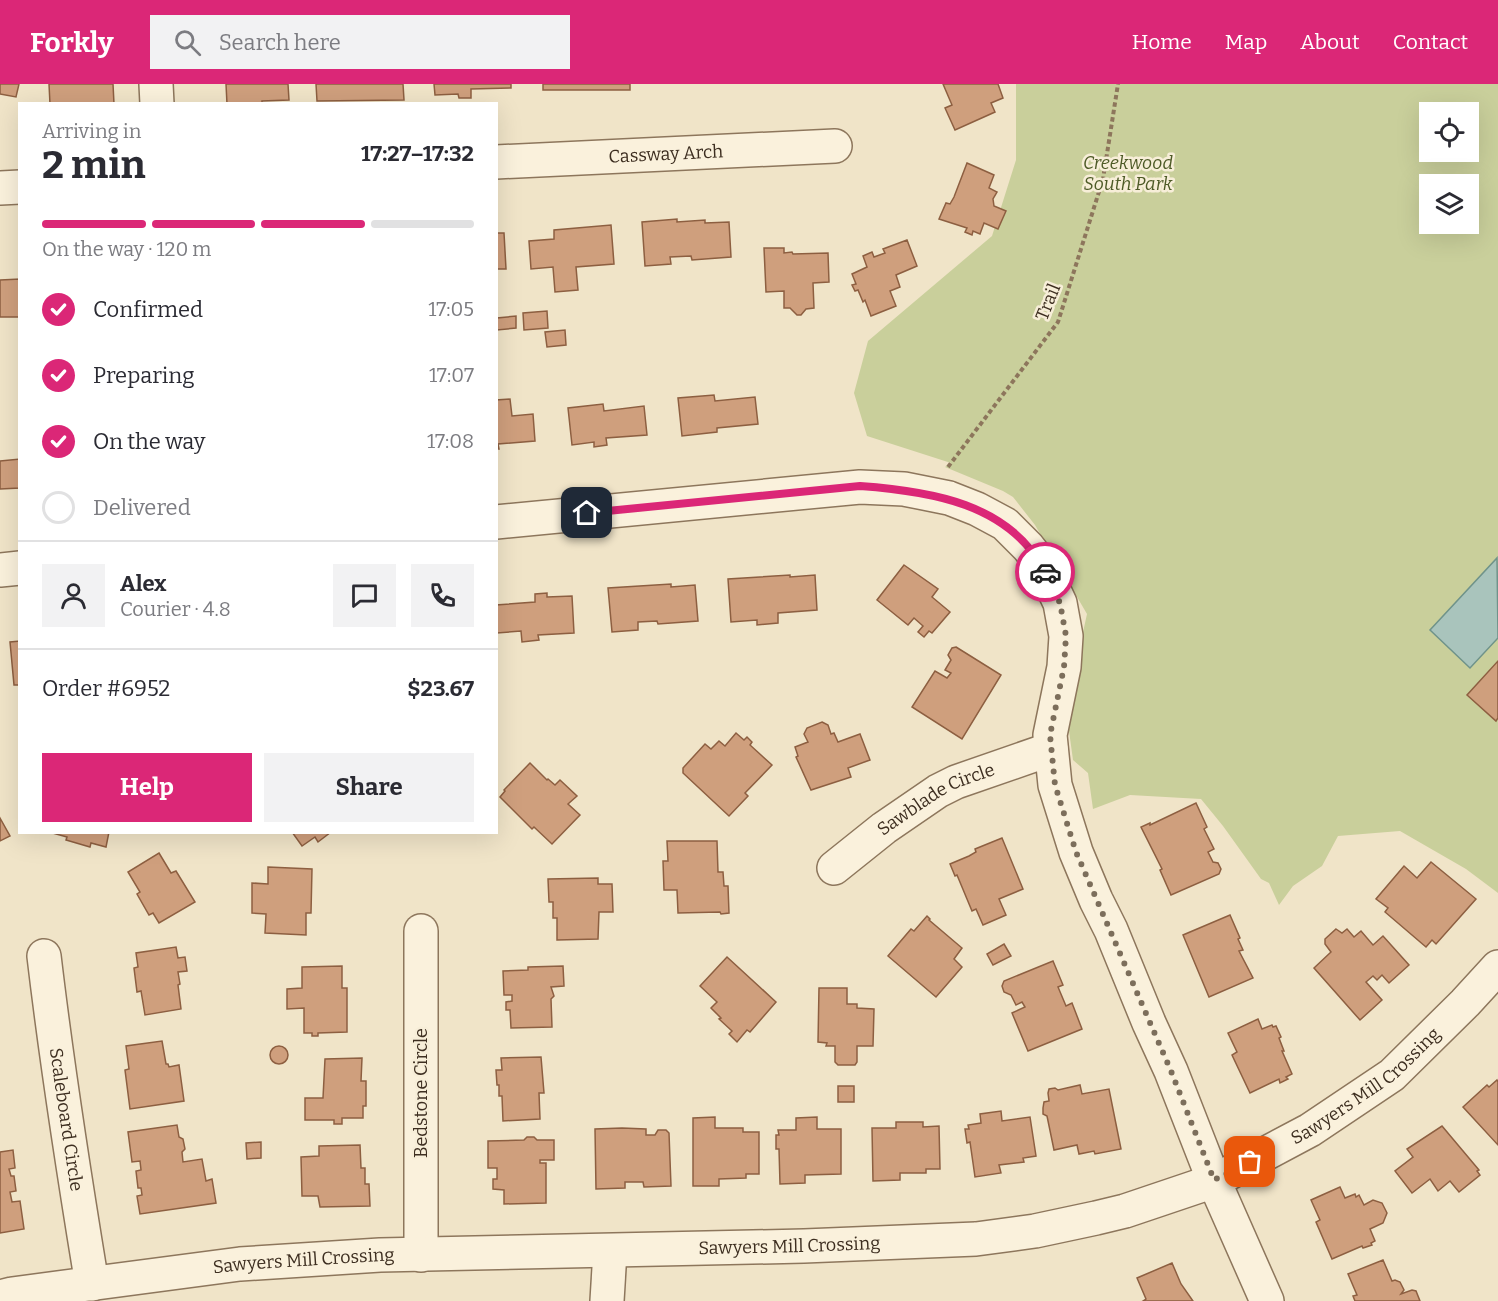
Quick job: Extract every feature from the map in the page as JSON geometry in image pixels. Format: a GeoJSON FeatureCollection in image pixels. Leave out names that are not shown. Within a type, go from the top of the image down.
{"type":"FeatureCollection","features":[{"type":"Feature","properties":{"kind":"street"},"geometry":{"type":"LineString","coordinates":[[156,84],[157,102]]}},
{"type":"Feature","properties":{"kind":"street","name":"Cassway Arch"},"geometry":{"type":"LineString","coordinates":[[498,162],[835,146]]}},
{"type":"Feature","properties":{"kind":"street"},"geometry":{"type":"LineString","coordinates":[[0,188],[18,187]]}},
{"type":"Feature","properties":{"kind":"street"},"geometry":{"type":"LineString","coordinates":[[498,522],[860,486],[904,489],[949,498],[978,509],[1005,524],[1028,547],[1042,565],[1060,603],[1066,636],[1065,657],[1050,735],[1055,785],[1076,852],[1267,1301]]}},
{"type":"Feature","properties":{"kind":"street"},"geometry":{"type":"LineString","coordinates":[[0,570],[18,568]]}},
{"type":"Feature","properties":{"kind":"street","name":"Sawblade Circle"},"geometry":{"type":"LineString","coordinates":[[834,868],[884,828],[938,791],[956,782],[1051,749]]}},
{"type":"Feature","properties":{"kind":"street","name":"Bedstone Circle"},"geometry":{"type":"LineString","coordinates":[[421,931],[421,1255]]}},
{"type":"Feature","properties":{"kind":"street","name":"Scaleboard Circle"},"geometry":{"type":"LineString","coordinates":[[44,956],[70,1153],[92,1284]]}},
{"type":"Feature","properties":{"kind":"street","name":"Sawyers Mill Crossing"},"geometry":{"type":"LineString","coordinates":[[0,1297],[240,1264],[380,1255],[610,1251],[976,1239],[1035,1231],[1096,1218],[1125,1211],[1214,1180],[1310,1130],[1392,1075],[1466,1003],[1498,967]]}},
{"type":"Feature","properties":{"kind":"street"},"geometry":{"type":"LineString","coordinates":[[607,1301],[610,1251]]}},
{"type":"Feature","properties":{"kind":"path","name":"Trail"},"geometry":{"type":"LineString","coordinates":[[928,494],[1058,322],[1103,179],[1118,84]]}},
{"type":"Feature","properties":{"kind":"green space","name":"Creekwood South Park"},"geometry":{"type":"Polygon","coordinates":[[[1016,84],[1498,84],[1498,893],[1466,869],[1400,831],[1338,836],[1322,866],[1293,886],[1279,905],[1269,883],[1261,879],[1201,799],[1130,795],[1093,809],[1088,773],[1073,760],[1066,709],[1087,614],[1035,525],[1013,497],[945,467],[951,463],[867,436],[854,393],[868,341],[992,236],[1016,160],[1016,84]]]}},
{"type":"Feature","properties":{"kind":"water"},"geometry":{"type":"Polygon","coordinates":[[[1497,558],[1498,638],[1470,668],[1430,630],[1497,558]]]}},
{"type":"Feature","properties":{"kind":"building"},"geometry":{"type":"Polygon","coordinates":[[[0,84],[19,84],[16,97],[0,94],[0,84]]]}},
{"type":"Feature","properties":{"kind":"building"},"geometry":{"type":"Polygon","coordinates":[[[49,84],[113,84],[114,102],[50,102],[49,84]]]}},
{"type":"Feature","properties":{"kind":"building"},"geometry":{"type":"Polygon","coordinates":[[[226,84],[288,84],[289,100],[227,102],[226,84]]]}},
{"type":"Feature","properties":{"kind":"building"},"geometry":{"type":"Polygon","coordinates":[[[316,84],[403,84],[404,100],[317,101],[316,84]]]}},
{"type":"Feature","properties":{"kind":"building"},"geometry":{"type":"Polygon","coordinates":[[[434,84],[511,84],[511,88],[471,89],[471,98],[459,98],[458,94],[435,95],[434,84]]]}},
{"type":"Feature","properties":{"kind":"building"},"geometry":{"type":"Polygon","coordinates":[[[543,84],[630,84],[630,90],[543,90],[543,84]]]}},
{"type":"Feature","properties":{"kind":"building"},"geometry":{"type":"Polygon","coordinates":[[[943,84],[998,84],[1003,98],[991,103],[995,112],[955,130],[945,108],[952,105],[943,84]]]}},
{"type":"Feature","properties":{"kind":"building"},"geometry":{"type":"Polygon","coordinates":[[[967,163],[994,175],[989,188],[997,192],[993,199],[994,206],[1006,211],[998,229],[984,223],[980,234],[973,231],[972,235],[965,232],[967,228],[939,219],[946,203],[950,204],[954,197],[967,163]]]}},
{"type":"Feature","properties":{"kind":"building"},"geometry":{"type":"Polygon","coordinates":[[[677,219],[677,222],[705,220],[705,223],[729,222],[731,257],[692,260],[691,256],[670,257],[671,264],[645,266],[642,222],[677,219]]]}},
{"type":"Feature","properties":{"kind":"building"},"geometry":{"type":"Polygon","coordinates":[[[611,225],[614,264],[576,267],[578,290],[555,292],[553,267],[531,269],[529,241],[554,239],[554,230],[611,225]]]}},
{"type":"Feature","properties":{"kind":"building"},"geometry":{"type":"Polygon","coordinates":[[[498,233],[504,233],[506,269],[498,269],[498,233]]]}},
{"type":"Feature","properties":{"kind":"building"},"geometry":{"type":"Polygon","coordinates":[[[907,240],[917,266],[896,275],[900,287],[890,291],[896,306],[871,316],[865,300],[863,302],[858,290],[855,291],[852,285],[856,284],[852,274],[867,267],[863,256],[872,252],[874,257],[885,253],[883,249],[907,240]]]}},
{"type":"Feature","properties":{"kind":"building"},"geometry":{"type":"Polygon","coordinates":[[[764,248],[784,248],[784,253],[792,252],[793,254],[828,253],[829,282],[813,283],[814,308],[806,309],[801,315],[797,315],[790,308],[784,308],[784,291],[766,292],[764,248]]]}},
{"type":"Feature","properties":{"kind":"building"},"geometry":{"type":"Polygon","coordinates":[[[18,279],[18,317],[0,317],[0,280],[18,279]]]}},
{"type":"Feature","properties":{"kind":"building"},"geometry":{"type":"Polygon","coordinates":[[[547,311],[548,328],[524,330],[523,313],[547,311]]]}},
{"type":"Feature","properties":{"kind":"building"},"geometry":{"type":"Polygon","coordinates":[[[516,316],[516,328],[498,330],[498,318],[516,316]]]}},
{"type":"Feature","properties":{"kind":"building"},"geometry":{"type":"Polygon","coordinates":[[[565,330],[566,345],[547,347],[545,332],[565,330]]]}},
{"type":"Feature","properties":{"kind":"building"},"geometry":{"type":"Polygon","coordinates":[[[714,395],[715,401],[755,397],[758,424],[717,428],[717,432],[682,436],[678,398],[714,395]]]}},
{"type":"Feature","properties":{"kind":"building"},"geometry":{"type":"Polygon","coordinates":[[[510,399],[512,416],[533,414],[535,441],[498,444],[498,400],[510,399]]]}},
{"type":"Feature","properties":{"kind":"building"},"geometry":{"type":"Polygon","coordinates":[[[603,404],[604,411],[644,406],[647,435],[606,438],[607,445],[594,447],[594,442],[572,445],[568,408],[603,404]]]}},
{"type":"Feature","properties":{"kind":"building"},"geometry":{"type":"Polygon","coordinates":[[[18,459],[18,488],[0,489],[0,461],[18,459]]]}},
{"type":"Feature","properties":{"kind":"building"},"geometry":{"type":"Polygon","coordinates":[[[904,565],[938,589],[932,597],[950,612],[932,633],[929,631],[924,637],[918,632],[923,626],[914,618],[908,625],[877,600],[904,565]]]}},
{"type":"Feature","properties":{"kind":"building"},"geometry":{"type":"Polygon","coordinates":[[[790,575],[790,577],[815,575],[817,610],[778,613],[778,623],[757,625],[757,620],[731,622],[728,579],[790,575]]]}},
{"type":"Feature","properties":{"kind":"building"},"geometry":{"type":"Polygon","coordinates":[[[671,584],[671,587],[695,585],[698,621],[658,624],[657,621],[638,622],[638,630],[612,632],[608,588],[671,584]]]}},
{"type":"Feature","properties":{"kind":"building"},"geometry":{"type":"Polygon","coordinates":[[[547,593],[547,597],[572,596],[574,633],[538,635],[539,640],[522,642],[521,631],[498,633],[498,605],[535,602],[535,594],[547,593]]]}},
{"type":"Feature","properties":{"kind":"building"},"geometry":{"type":"Polygon","coordinates":[[[18,641],[18,685],[14,685],[10,642],[18,641]]]}},
{"type":"Feature","properties":{"kind":"building"},"geometry":{"type":"Polygon","coordinates":[[[956,647],[1001,675],[962,739],[912,707],[935,671],[947,678],[951,673],[945,670],[951,660],[948,655],[952,648],[956,647]]]}},
{"type":"Feature","properties":{"kind":"building"},"geometry":{"type":"Polygon","coordinates":[[[1498,661],[1498,718],[1496,721],[1467,695],[1498,661]]]}},
{"type":"Feature","properties":{"kind":"building"},"geometry":{"type":"Polygon","coordinates":[[[822,722],[828,725],[831,734],[834,733],[838,742],[860,734],[870,760],[848,768],[851,777],[811,790],[796,757],[798,756],[795,747],[808,742],[804,734],[807,728],[822,722]]]}},
{"type":"Feature","properties":{"kind":"building"},"geometry":{"type":"Polygon","coordinates":[[[736,733],[744,740],[747,737],[752,742],[750,745],[772,765],[745,793],[748,796],[729,816],[683,773],[683,768],[705,744],[711,749],[719,741],[725,746],[736,733]]]}},
{"type":"Feature","properties":{"kind":"building"},"geometry":{"type":"Polygon","coordinates":[[[530,763],[547,780],[555,785],[560,780],[577,796],[568,804],[580,815],[552,844],[534,827],[532,829],[500,797],[530,763]]]}},
{"type":"Feature","properties":{"kind":"building"},"geometry":{"type":"Polygon","coordinates":[[[1196,803],[1207,827],[1204,829],[1214,849],[1208,852],[1213,862],[1218,863],[1221,869],[1219,874],[1171,895],[1160,870],[1162,869],[1141,827],[1196,803]]]}},
{"type":"Feature","properties":{"kind":"building"},"geometry":{"type":"Polygon","coordinates":[[[0,818],[10,836],[0,841],[0,818]]]}},
{"type":"Feature","properties":{"kind":"building"},"geometry":{"type":"Polygon","coordinates":[[[56,834],[109,834],[106,847],[91,843],[90,847],[66,840],[67,837],[56,834]]]}},
{"type":"Feature","properties":{"kind":"building"},"geometry":{"type":"Polygon","coordinates":[[[293,834],[328,834],[318,842],[315,837],[302,846],[293,834]]]}},
{"type":"Feature","properties":{"kind":"building"},"geometry":{"type":"Polygon","coordinates":[[[1002,838],[1023,889],[999,899],[1006,915],[983,925],[976,909],[972,911],[950,864],[976,852],[975,849],[1002,838]]]}},
{"type":"Feature","properties":{"kind":"building"},"geometry":{"type":"Polygon","coordinates":[[[667,841],[717,841],[718,872],[723,872],[724,886],[728,886],[729,913],[678,913],[677,890],[664,890],[663,861],[668,861],[667,841]]]}},
{"type":"Feature","properties":{"kind":"building"},"geometry":{"type":"Polygon","coordinates":[[[159,853],[171,873],[176,871],[195,902],[159,923],[153,913],[149,915],[137,894],[140,892],[128,872],[159,853]]]}},
{"type":"Feature","properties":{"kind":"building"},"geometry":{"type":"Polygon","coordinates":[[[1431,862],[1476,899],[1436,944],[1432,940],[1426,947],[1385,912],[1388,908],[1376,899],[1404,866],[1417,878],[1431,862]]]}},
{"type":"Feature","properties":{"kind":"building"},"geometry":{"type":"Polygon","coordinates":[[[268,867],[312,869],[311,913],[306,913],[306,935],[265,933],[266,914],[252,913],[252,883],[268,884],[268,867]]]}},
{"type":"Feature","properties":{"kind":"building"},"geometry":{"type":"Polygon","coordinates":[[[598,878],[598,884],[612,884],[613,912],[599,912],[598,939],[557,940],[557,918],[553,918],[553,902],[549,902],[548,879],[598,878]]]}},
{"type":"Feature","properties":{"kind":"building"},"geometry":{"type":"Polygon","coordinates":[[[1230,915],[1243,950],[1239,951],[1253,978],[1209,997],[1183,935],[1230,915]]]}},
{"type":"Feature","properties":{"kind":"building"},"geometry":{"type":"Polygon","coordinates":[[[927,916],[962,948],[954,959],[962,967],[936,997],[888,956],[911,929],[914,931],[927,916]]]}},
{"type":"Feature","properties":{"kind":"building"},"geometry":{"type":"Polygon","coordinates":[[[1336,929],[1342,933],[1347,929],[1354,937],[1361,931],[1373,945],[1383,936],[1409,965],[1389,983],[1382,975],[1377,980],[1373,976],[1366,982],[1382,1000],[1360,1020],[1314,968],[1331,952],[1325,944],[1325,939],[1336,929]]]}},
{"type":"Feature","properties":{"kind":"building"},"geometry":{"type":"Polygon","coordinates":[[[1004,944],[1011,956],[993,965],[987,954],[1004,944]]]}},
{"type":"Feature","properties":{"kind":"building"},"geometry":{"type":"Polygon","coordinates":[[[176,947],[178,958],[185,957],[187,971],[178,972],[181,1009],[145,1015],[141,991],[137,992],[134,968],[138,967],[136,953],[176,947]]]}},
{"type":"Feature","properties":{"kind":"building"},"geometry":{"type":"Polygon","coordinates":[[[727,957],[776,1002],[750,1032],[747,1030],[737,1042],[729,1034],[732,1031],[711,1008],[717,1002],[700,986],[727,957]]]}},
{"type":"Feature","properties":{"kind":"building"},"geometry":{"type":"Polygon","coordinates":[[[1053,961],[1063,985],[1058,987],[1066,1006],[1072,1003],[1082,1029],[1028,1051],[1012,1013],[1025,1007],[1022,1002],[1016,1005],[1011,995],[1004,992],[1002,986],[1004,981],[1053,961]]]}},
{"type":"Feature","properties":{"kind":"building"},"geometry":{"type":"Polygon","coordinates":[[[342,966],[342,988],[347,988],[347,1032],[318,1033],[318,1036],[304,1033],[304,1008],[287,1009],[287,989],[302,988],[302,967],[342,966]]]}},
{"type":"Feature","properties":{"kind":"building"},"geometry":{"type":"Polygon","coordinates":[[[563,966],[564,986],[551,987],[554,996],[551,999],[552,1027],[511,1028],[510,1010],[506,1010],[506,1002],[512,1001],[512,995],[504,995],[503,971],[528,970],[528,967],[563,966]]]}},
{"type":"Feature","properties":{"kind":"building"},"geometry":{"type":"Polygon","coordinates":[[[819,988],[847,988],[847,1004],[857,1004],[857,1008],[874,1009],[873,1046],[857,1046],[855,1065],[838,1065],[835,1062],[835,1046],[826,1046],[827,1043],[818,1042],[819,988]]]}},
{"type":"Feature","properties":{"kind":"building"},"geometry":{"type":"Polygon","coordinates":[[[1258,1019],[1262,1029],[1272,1025],[1276,1026],[1281,1037],[1279,1038],[1284,1051],[1282,1051],[1292,1074],[1280,1083],[1279,1079],[1250,1093],[1232,1055],[1237,1052],[1228,1033],[1258,1019]]]}},
{"type":"Feature","properties":{"kind":"building"},"geometry":{"type":"Polygon","coordinates":[[[162,1041],[166,1064],[169,1067],[179,1065],[184,1101],[130,1109],[125,1070],[129,1069],[126,1046],[162,1041]]]}},
{"type":"Feature","properties":{"kind":"building"},"geometry":{"type":"Polygon","coordinates":[[[279,1046],[285,1049],[288,1055],[285,1061],[279,1064],[273,1061],[270,1055],[273,1049],[279,1046]]]}},
{"type":"Feature","properties":{"kind":"building"},"geometry":{"type":"Polygon","coordinates":[[[541,1057],[544,1093],[539,1093],[540,1119],[503,1121],[502,1096],[499,1096],[496,1070],[502,1070],[501,1058],[541,1057]]]}},
{"type":"Feature","properties":{"kind":"building"},"geometry":{"type":"Polygon","coordinates":[[[362,1058],[361,1081],[366,1081],[366,1106],[363,1106],[363,1118],[342,1118],[342,1124],[334,1124],[334,1120],[305,1120],[305,1098],[323,1098],[325,1059],[362,1058]]]}},
{"type":"Feature","properties":{"kind":"building"},"geometry":{"type":"Polygon","coordinates":[[[1497,1080],[1498,1145],[1463,1107],[1487,1085],[1489,1087],[1497,1080]]]}},
{"type":"Feature","properties":{"kind":"building"},"geometry":{"type":"Polygon","coordinates":[[[1080,1085],[1082,1094],[1109,1089],[1121,1149],[1095,1154],[1094,1151],[1079,1154],[1077,1145],[1054,1150],[1047,1116],[1043,1114],[1044,1102],[1049,1101],[1049,1089],[1058,1090],[1080,1085]]]}},
{"type":"Feature","properties":{"kind":"building"},"geometry":{"type":"Polygon","coordinates":[[[838,1086],[854,1086],[854,1102],[838,1102],[838,1086]]]}},
{"type":"Feature","properties":{"kind":"building"},"geometry":{"type":"Polygon","coordinates":[[[1001,1111],[1002,1121],[1030,1117],[1036,1156],[1023,1158],[1024,1162],[999,1165],[1001,1173],[975,1177],[970,1142],[967,1143],[965,1129],[969,1129],[968,1125],[981,1123],[980,1114],[1001,1111]]]}},
{"type":"Feature","properties":{"kind":"building"},"geometry":{"type":"Polygon","coordinates":[[[715,1117],[715,1128],[743,1128],[743,1132],[759,1132],[759,1174],[746,1174],[746,1178],[719,1179],[719,1186],[693,1186],[693,1118],[715,1117]]]}},
{"type":"Feature","properties":{"kind":"building"},"geometry":{"type":"Polygon","coordinates":[[[817,1117],[817,1129],[841,1129],[841,1174],[805,1175],[805,1183],[780,1184],[779,1149],[776,1149],[778,1130],[796,1130],[796,1118],[817,1117]]]}},
{"type":"Feature","properties":{"kind":"building"},"geometry":{"type":"Polygon","coordinates":[[[896,1122],[923,1122],[923,1127],[939,1126],[940,1169],[926,1169],[926,1173],[900,1173],[900,1180],[873,1181],[872,1128],[896,1128],[896,1122]]]}},
{"type":"Feature","properties":{"kind":"building"},"geometry":{"type":"Polygon","coordinates":[[[177,1125],[179,1137],[183,1139],[185,1149],[182,1152],[183,1162],[202,1159],[206,1181],[212,1179],[216,1203],[140,1214],[137,1196],[142,1195],[141,1188],[138,1188],[136,1171],[141,1170],[140,1161],[132,1162],[128,1132],[177,1125]]]}},
{"type":"Feature","properties":{"kind":"building"},"geometry":{"type":"Polygon","coordinates":[[[1442,1126],[1479,1170],[1477,1171],[1480,1175],[1459,1192],[1450,1181],[1438,1191],[1430,1179],[1412,1193],[1395,1171],[1413,1157],[1407,1149],[1442,1126]]]}},
{"type":"Feature","properties":{"kind":"building"},"geometry":{"type":"Polygon","coordinates":[[[595,1129],[646,1129],[646,1135],[655,1135],[658,1130],[666,1130],[669,1133],[671,1186],[644,1187],[643,1182],[625,1182],[625,1188],[596,1189],[595,1129]]]}},
{"type":"Feature","properties":{"kind":"building"},"geometry":{"type":"Polygon","coordinates":[[[527,1137],[534,1137],[537,1140],[554,1140],[554,1160],[540,1160],[540,1163],[546,1163],[546,1203],[504,1204],[504,1190],[493,1189],[493,1179],[497,1179],[497,1168],[488,1168],[488,1141],[524,1140],[527,1137]]]}},
{"type":"Feature","properties":{"kind":"building"},"geometry":{"type":"Polygon","coordinates":[[[261,1142],[261,1158],[247,1159],[246,1143],[261,1142]]]}},
{"type":"Feature","properties":{"kind":"building"},"geometry":{"type":"Polygon","coordinates":[[[360,1145],[361,1168],[365,1168],[365,1184],[369,1184],[370,1206],[320,1207],[318,1196],[302,1196],[301,1157],[319,1156],[319,1146],[360,1145]]]}},
{"type":"Feature","properties":{"kind":"building"},"geometry":{"type":"Polygon","coordinates":[[[13,1150],[15,1168],[9,1169],[11,1176],[14,1176],[16,1191],[10,1192],[12,1202],[20,1201],[24,1229],[0,1233],[0,1152],[13,1150]]]}},
{"type":"Feature","properties":{"kind":"building"},"geometry":{"type":"Polygon","coordinates":[[[1340,1187],[1345,1198],[1355,1194],[1356,1197],[1359,1195],[1364,1205],[1373,1200],[1382,1203],[1387,1213],[1383,1223],[1370,1229],[1375,1241],[1371,1243],[1372,1245],[1363,1248],[1362,1246],[1332,1259],[1316,1222],[1320,1220],[1311,1200],[1340,1187]]]}},
{"type":"Feature","properties":{"kind":"building"},"geometry":{"type":"Polygon","coordinates":[[[1383,1260],[1392,1281],[1400,1282],[1404,1290],[1401,1294],[1416,1291],[1420,1301],[1355,1301],[1353,1296],[1357,1295],[1348,1274],[1383,1260]]]}},
{"type":"Feature","properties":{"kind":"building"},"geometry":{"type":"Polygon","coordinates":[[[1172,1263],[1181,1284],[1193,1301],[1143,1301],[1146,1299],[1137,1278],[1172,1263]]]}},
{"type":"Feature","properties":{"kind":"way so far"},"geometry":{"type":"LineString","coordinates":[[1045,572],[1060,603],[1066,636],[1064,667],[1050,735],[1055,785],[1076,852],[1171,1071],[1214,1180],[1250,1162]]}},
{"type":"Feature","properties":{"kind":"route"},"geometry":{"type":"LineString","coordinates":[[587,513],[860,486],[904,489],[949,498],[978,509],[1005,524],[1028,547],[1045,572]]}}]}
